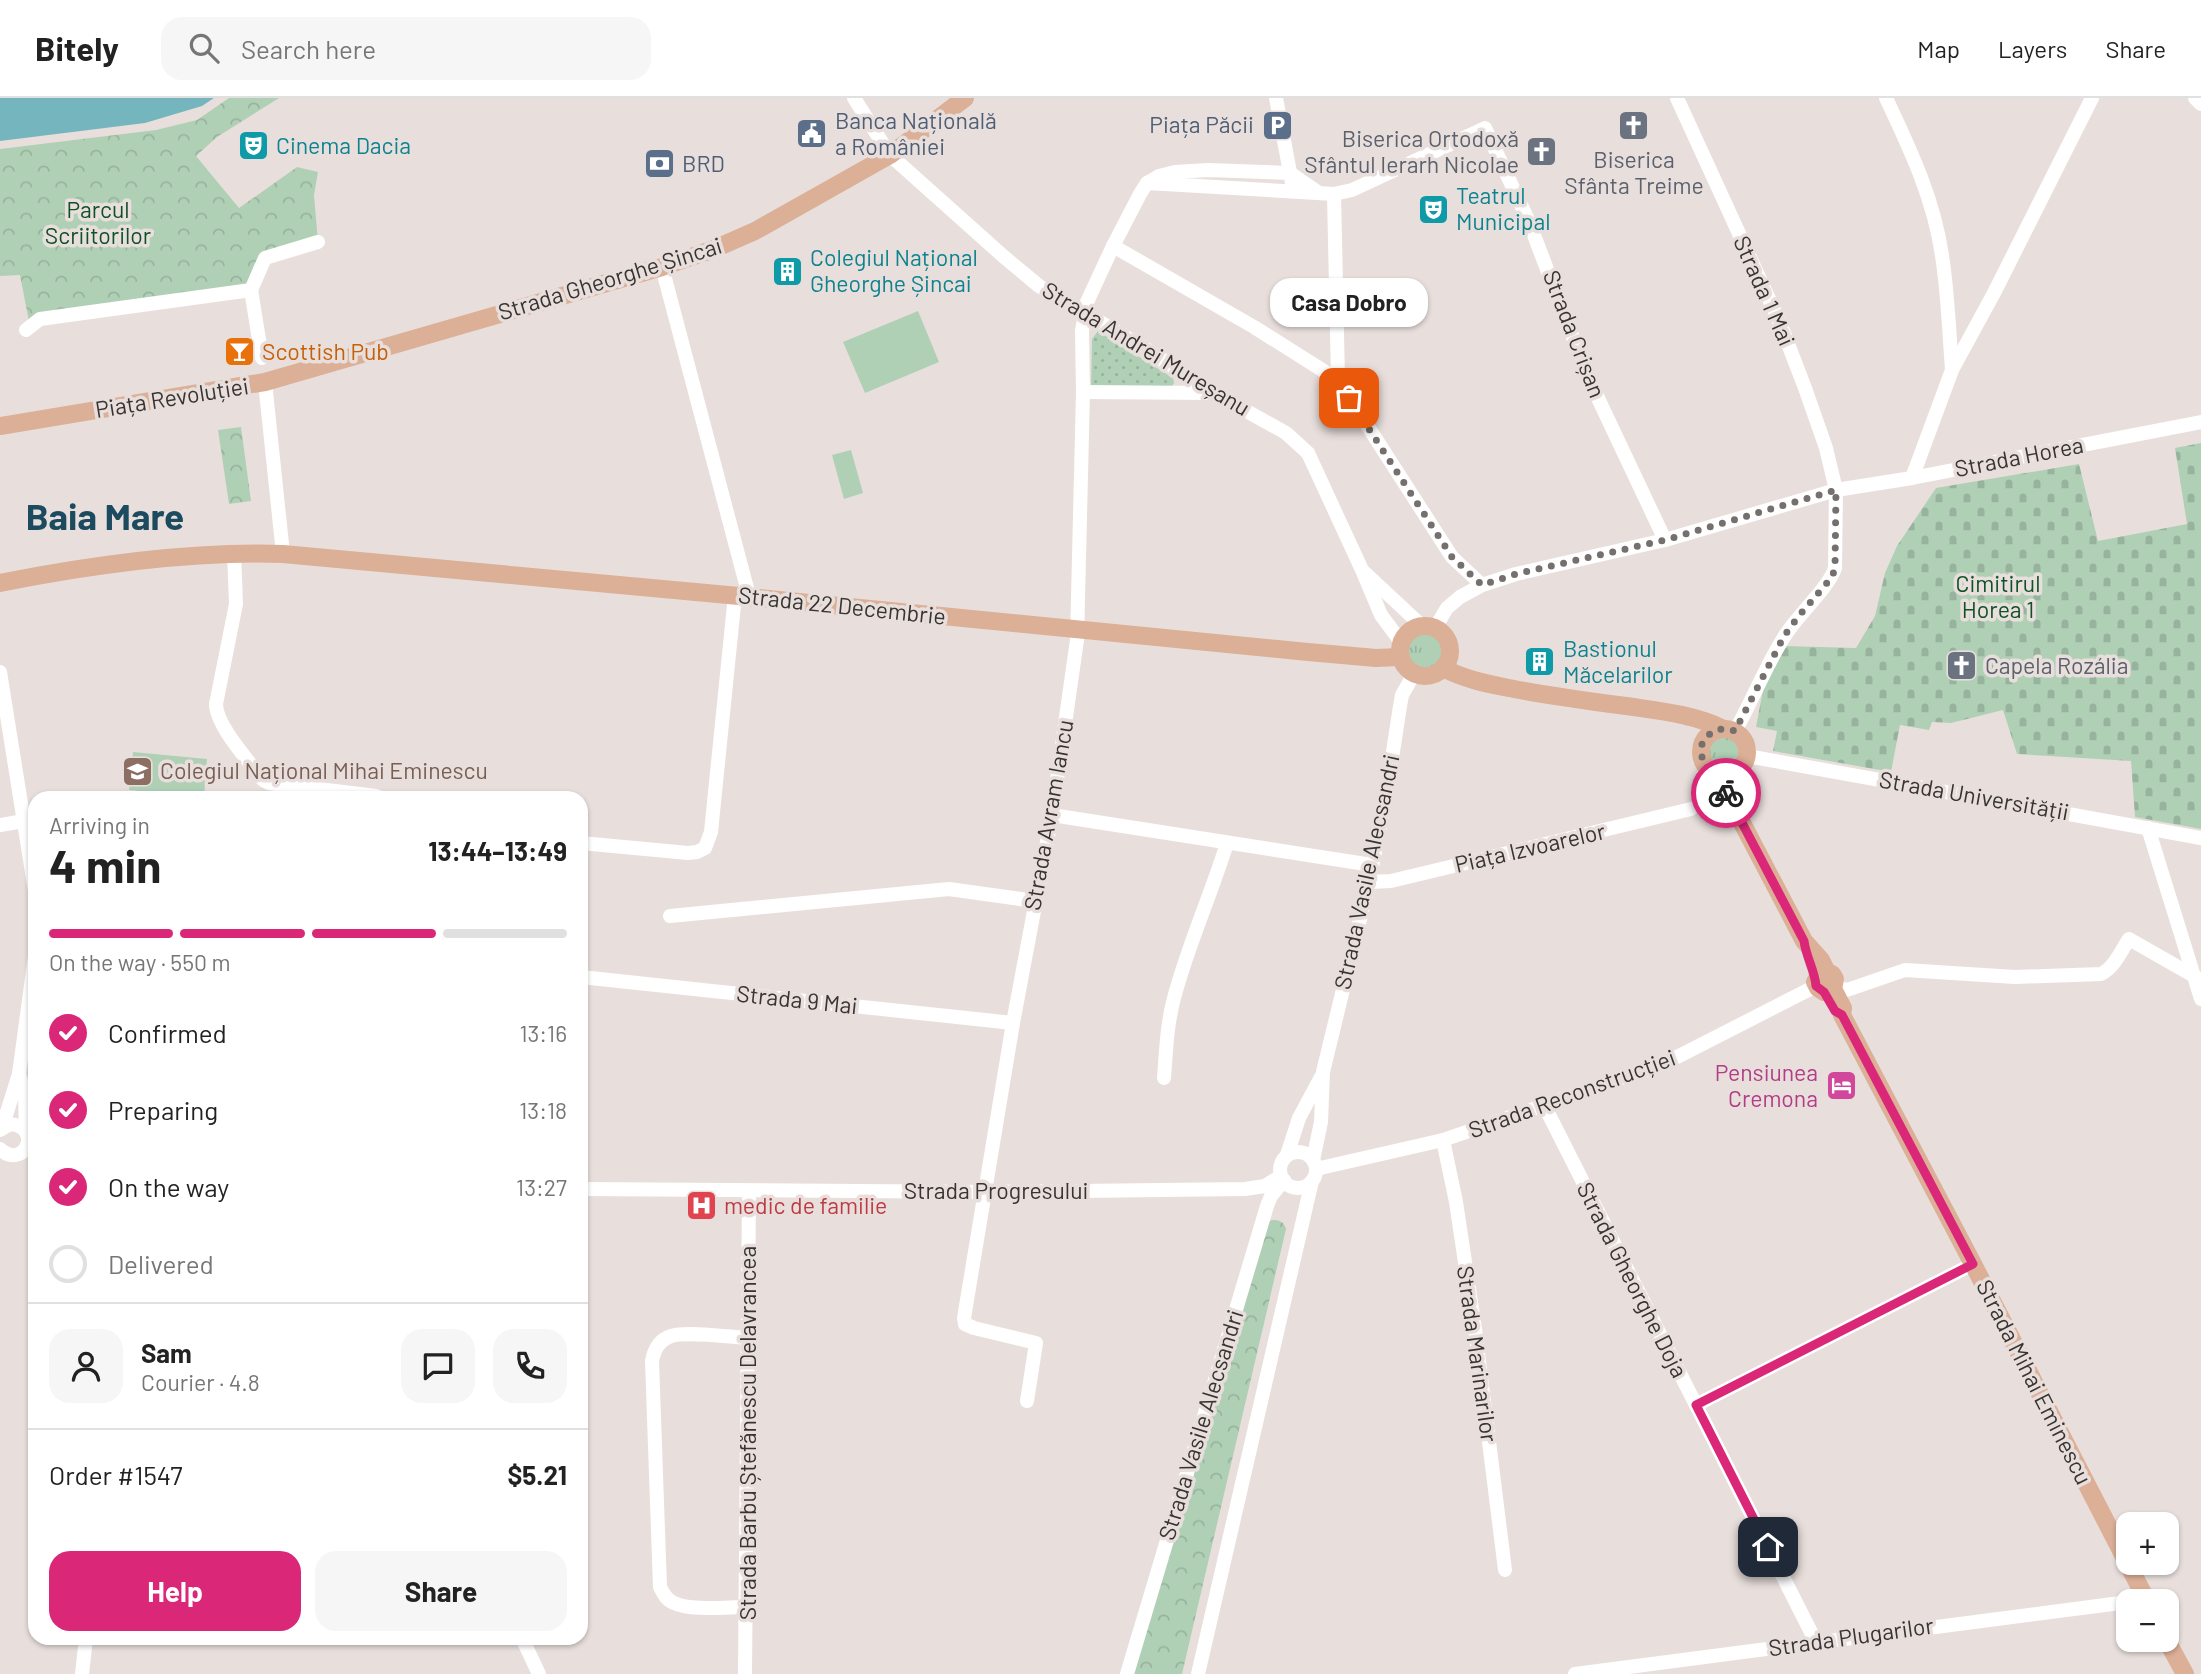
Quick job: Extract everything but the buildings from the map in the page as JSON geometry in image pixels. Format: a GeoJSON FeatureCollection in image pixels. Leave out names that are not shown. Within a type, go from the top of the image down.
{"type":"FeatureCollection","features":[{"type":"Feature","properties":{"kind":"main road","name":"Strada Gheorghe Șincai"},"geometry":{"type":"LineString","coordinates":[[265,382],[714,250],[755,231],[890,155],[962,99]]}},
{"type":"Feature","properties":{"kind":"main road","name":"Piața Revoluției"},"geometry":{"type":"LineString","coordinates":[[0,426],[265,382]]}},
{"type":"Feature","properties":{"kind":"main road"},"geometry":{"type":"LineString","coordinates":[[0,583],[74,570],[234,552],[283,554]]}},
{"type":"Feature","properties":{"kind":"main road","name":"Strada 22 Decembrie"},"geometry":{"type":"LineString","coordinates":[[283,554],[1376,658],[1401,650]]}},
{"type":"Feature","properties":{"kind":"main road"},"geometry":{"type":"LineString","coordinates":[[1428,627],[1445,637],[1450,650],[1447,663],[1429,676],[1414,674],[1404,665],[1401,650],[1407,633],[1428,627]]}},
{"type":"Feature","properties":{"kind":"main road"},"geometry":{"type":"LineString","coordinates":[[1443,668],[1469,680],[1556,697],[1676,713],[1730,730],[1744,739],[1744,762],[1732,799]]}},
{"type":"Feature","properties":{"kind":"main road"},"geometry":{"type":"LineString","coordinates":[[1676,713],[1693,733],[1702,761],[1710,771],[1725,775],[1736,772],[1744,762]]}},
{"type":"Feature","properties":{"kind":"main road"},"geometry":{"type":"LineString","coordinates":[[1700,753],[1706,737],[1712,732],[1730,730]]}},
{"type":"Feature","properties":{"kind":"main road","name":"Strada Mihai Eminescu"},"geometry":{"type":"LineString","coordinates":[[1710,771],[1732,799],[1804,941],[1805,954],[1843,1008],[1842,1015],[1973,1264],[2132,1589]]}},
{"type":"Feature","properties":{"kind":"main road"},"geometry":{"type":"LineString","coordinates":[[2173,1652],[2185,1674]]}},
{"type":"Feature","properties":{"kind":"street","name":"Strada Andrei Mureșanu"},"geometry":{"type":"LineString","coordinates":[[854,98],[890,155],[1030,278],[1214,393],[1286,433],[1308,453],[1381,615],[1401,650]]}},
{"type":"Feature","properties":{"kind":"street"},"geometry":{"type":"LineString","coordinates":[[1276,98],[1292,183],[1287,191]]}},
{"type":"Feature","properties":{"kind":"street","name":"Strada 1 Mai"},"geometry":{"type":"LineString","coordinates":[[1677,98],[1780,323],[1822,436],[1836,490],[1835,568],[1832,577],[1784,636],[1730,730]]}},
{"type":"Feature","properties":{"kind":"street"},"geometry":{"type":"LineString","coordinates":[[1886,98],[1915,159],[1937,227],[1952,370]]}},
{"type":"Feature","properties":{"kind":"street"},"geometry":{"type":"LineString","coordinates":[[1912,478],[1952,370],[1994,293],[2092,98]]}},
{"type":"Feature","properties":{"kind":"street"},"geometry":{"type":"LineString","coordinates":[[2195,98],[2201,104]]}},
{"type":"Feature","properties":{"kind":"street","name":"Strada Crișan"},"geometry":{"type":"LineString","coordinates":[[1327,194],[1352,190],[1485,128],[1530,222],[1588,377],[1665,540]]}},
{"type":"Feature","properties":{"kind":"street"},"geometry":{"type":"LineString","coordinates":[[1176,179],[1208,170],[1290,173],[1327,194]]}},
{"type":"Feature","properties":{"kind":"street","name":"Strada Avram Iancu"},"geometry":{"type":"LineString","coordinates":[[1027,1401],[1037,1343],[965,1324],[964,1318],[1013,1023],[1052,815],[1078,630],[1084,313],[1113,246],[1147,183],[1159,176],[1176,179]]}},
{"type":"Feature","properties":{"kind":"street"},"geometry":{"type":"LineString","coordinates":[[1176,179],[1327,194]]}},
{"type":"Feature","properties":{"kind":"street"},"geometry":{"type":"LineString","coordinates":[[1327,194],[1338,380]]}},
{"type":"Feature","properties":{"kind":"street"},"geometry":{"type":"LineString","coordinates":[[262,358],[251,290],[265,258],[318,242]]}},
{"type":"Feature","properties":{"kind":"street"},"geometry":{"type":"LineString","coordinates":[[1113,246],[1266,334],[1338,380],[1452,557],[1482,585]]}},
{"type":"Feature","properties":{"kind":"street"},"geometry":{"type":"LineString","coordinates":[[588,844],[688,853],[705,848],[711,832],[734,605],[747,588],[662,267]]}},
{"type":"Feature","properties":{"kind":"street"},"geometry":{"type":"LineString","coordinates":[[26,330],[40,318],[251,290]]}},
{"type":"Feature","properties":{"kind":"street","name":"Piața Revoluției"},"geometry":{"type":"LineString","coordinates":[[265,382],[283,554]]}},
{"type":"Feature","properties":{"kind":"street"},"geometry":{"type":"LineString","coordinates":[[1083,392],[1214,393]]}},
{"type":"Feature","properties":{"kind":"street","name":"Strada Horea"},"geometry":{"type":"LineString","coordinates":[[1428,627],[1460,597],[1482,585],[1516,574],[1665,540],[1836,490],[1912,478],[2201,422]]}},
{"type":"Feature","properties":{"kind":"street"},"geometry":{"type":"LineString","coordinates":[[234,552],[236,604],[216,711],[225,729],[263,780],[335,791]]}},
{"type":"Feature","properties":{"kind":"street","name":"Strada Andrei Mureșanu"},"geometry":{"type":"LineString","coordinates":[[1362,570],[1428,627]]}},
{"type":"Feature","properties":{"kind":"street"},"geometry":{"type":"LineString","coordinates":[[0,672],[28,846]]}},
{"type":"Feature","properties":{"kind":"street","name":"Strada Vasile Alecsandri"},"geometry":{"type":"LineString","coordinates":[[1198,1674],[1314,1170],[1321,1122],[1323,1073],[1369,882],[1402,695],[1414,674]]}},
{"type":"Feature","properties":{"kind":"street","name":"Strada Universității"},"geometry":{"type":"LineString","coordinates":[[1744,762],[2201,838]]}},
{"type":"Feature","properties":{"kind":"street","name":"Piața Izvoarelor"},"geometry":{"type":"LineString","coordinates":[[1369,882],[1391,881],[1691,809]]}},
{"type":"Feature","properties":{"kind":"street"},"geometry":{"type":"LineString","coordinates":[[1052,815],[1372,865]]}},
{"type":"Feature","properties":{"kind":"street"},"geometry":{"type":"LineString","coordinates":[[0,825],[24,821]]}},
{"type":"Feature","properties":{"kind":"street"},"geometry":{"type":"LineString","coordinates":[[2148,828],[2197,977],[2201,999]]}},
{"type":"Feature","properties":{"kind":"street"},"geometry":{"type":"LineString","coordinates":[[1164,1078],[1167,1031],[1174,997],[1227,843]]}},
{"type":"Feature","properties":{"kind":"street"},"geometry":{"type":"LineString","coordinates":[[670,916],[949,889],[1035,901]]}},
{"type":"Feature","properties":{"kind":"street","name":"Strada Reconstrucției"},"geometry":{"type":"LineString","coordinates":[[1314,1170],[1443,1140],[1649,1069],[1825,984],[1847,990],[1905,970],[2015,977],[2101,974],[2112,966],[2129,939],[2197,977]]}},
{"type":"Feature","properties":{"kind":"street","name":"Strada 9 Mai"},"geometry":{"type":"LineString","coordinates":[[588,978],[1013,1023]]}},
{"type":"Feature","properties":{"kind":"street"},"geometry":{"type":"LineString","coordinates":[[1,1129],[19,1074],[28,1008]]}},
{"type":"Feature","properties":{"kind":"street","name":"Strada Vasile Alecsandri"},"geometry":{"type":"LineString","coordinates":[[1287,1155],[1299,1118],[1323,1073]]}},
{"type":"Feature","properties":{"kind":"street"},"geometry":{"type":"LineString","coordinates":[[19,1074],[25,1095],[28,1130]]}},
{"type":"Feature","properties":{"kind":"street","name":"Strada Gheorghe Doja"},"geometry":{"type":"LineString","coordinates":[[1544,1105],[1816,1642]]}},
{"type":"Feature","properties":{"kind":"street"},"geometry":{"type":"LineString","coordinates":[[1,1129],[15,1124],[28,1141]]}},
{"type":"Feature","properties":{"kind":"street","name":"Strada Marinarilor"},"geometry":{"type":"LineString","coordinates":[[1443,1140],[1456,1202],[1475,1329],[1504,1570]]}},
{"type":"Feature","properties":{"kind":"street"},"geometry":{"type":"LineString","coordinates":[[0,1149],[6,1154],[16,1155],[28,1144]]}},
{"type":"Feature","properties":{"kind":"street"},"geometry":{"type":"LineString","coordinates":[[1298,1152],[1309,1155],[1314,1170],[1303,1187],[1298,1188],[1292,1187],[1282,1178],[1281,1165],[1287,1155],[1298,1152]]}},
{"type":"Feature","properties":{"kind":"street","name":"Strada Vasile Alecsandri"},"geometry":{"type":"LineString","coordinates":[[1127,1674],[1267,1206],[1282,1178]]}},
{"type":"Feature","properties":{"kind":"street","name":"Strada Progresului"},"geometry":{"type":"LineString","coordinates":[[588,1189],[985,1192],[1245,1189],[1265,1186],[1282,1178]]}},
{"type":"Feature","properties":{"kind":"street","name":"Strada Barbu Ștefănescu Delavrancea"},"geometry":{"type":"LineString","coordinates":[[745,1674],[750,1191]]}},
{"type":"Feature","properties":{"kind":"street"},"geometry":{"type":"LineString","coordinates":[[1696,1405],[1973,1264]]}},
{"type":"Feature","properties":{"kind":"street"},"geometry":{"type":"LineString","coordinates":[[746,1607],[675,1604],[666,1598],[660,1587],[652,1361],[653,1353],[659,1344],[669,1336],[749,1338]]}},
{"type":"Feature","properties":{"kind":"street","name":"Strada Plugarilor"},"geometry":{"type":"LineString","coordinates":[[1575,1674],[2116,1604]]}},
{"type":"Feature","properties":{"kind":"street"},"geometry":{"type":"LineString","coordinates":[[82,1674],[85,1645]]}},
{"type":"Feature","properties":{"kind":"street"},"geometry":{"type":"LineString","coordinates":[[526,1645],[539,1674]]}},
{"type":"Feature","properties":{"kind":"green space","name":"Parcul Scriitorilor"},"geometry":{"type":"Polygon","coordinates":[[[229,98],[279,98],[217,137],[196,156],[239,208],[297,167],[318,172],[314,195],[318,242],[265,258],[251,290],[30,327],[20,275],[0,276],[0,149],[156,130],[197,120],[229,98]]]}},
{"type":"Feature","properties":{"kind":"green space"},"geometry":{"type":"Polygon","coordinates":[[[918,311],[939,362],[865,393],[843,342],[918,311]]]}},
{"type":"Feature","properties":{"kind":"green space"},"geometry":{"type":"Polygon","coordinates":[[[1098,331],[1173,378],[1174,383],[1170,389],[1091,388],[1092,339],[1098,331]]]}},
{"type":"Feature","properties":{"kind":"green space"},"geometry":{"type":"Polygon","coordinates":[[[241,427],[251,501],[229,504],[218,430],[241,427]]]}},
{"type":"Feature","properties":{"kind":"green space","name":"Cimitirul Horea 1"},"geometry":{"type":"Polygon","coordinates":[[[2201,443],[2201,829],[2135,817],[2131,761],[2017,754],[2003,710],[1951,723],[1932,722],[1929,730],[1900,725],[1891,772],[1773,751],[1777,731],[1756,727],[1763,690],[1785,646],[1856,648],[1875,616],[1885,573],[1897,546],[1936,488],[2079,464],[2098,541],[2187,524],[2175,448],[2201,443]]]}},
{"type":"Feature","properties":{"kind":"green space"},"geometry":{"type":"Polygon","coordinates":[[[851,450],[863,493],[844,499],[832,455],[851,450]]]}},
{"type":"Feature","properties":{"kind":"green space"},"geometry":{"type":"Polygon","coordinates":[[[1425,632],[1439,637],[1444,651],[1439,665],[1425,670],[1411,665],[1406,651],[1411,637],[1425,632]]]}},
{"type":"Feature","properties":{"kind":"green space"},"geometry":{"type":"Polygon","coordinates":[[[1724,734],[1736,740],[1742,752],[1736,764],[1724,770],[1712,764],[1706,752],[1712,740],[1724,734]]]}},
{"type":"Feature","properties":{"kind":"green space"},"geometry":{"type":"Polygon","coordinates":[[[133,752],[207,759],[204,791],[129,790],[133,752]]]}},
{"type":"Feature","properties":{"kind":"green space"},"geometry":{"type":"Polygon","coordinates":[[[1268,1221],[1281,1222],[1286,1229],[1182,1674],[1130,1674],[1268,1221]]]}},
{"type":"Feature","properties":{"kind":"water"},"geometry":{"type":"Polygon","coordinates":[[[0,98],[214,98],[202,106],[145,123],[0,141],[0,98]]]}},
{"type":"Feature","properties":{"kind":"way so far"},"geometry":{"type":"LineString","coordinates":[[1349,398],[1452,557],[1482,585],[1516,574],[1665,540],[1836,490],[1835,568],[1832,577],[1784,636],[1735,731],[1720,729],[1712,732],[1702,744],[1702,761],[1726,793]]}},
{"type":"Feature","properties":{"kind":"place","name":"Piața Păcii"},"geometry":{"type":"Point","coordinates":[1277,125]}},
{"type":"Feature","properties":{"kind":"place","name":"Biserica Sfânta Treime"},"geometry":{"type":"Point","coordinates":[1634,126]}},
{"type":"Feature","properties":{"kind":"place","name":"Banca Națională a României"},"geometry":{"type":"Point","coordinates":[812,134]}},
{"type":"Feature","properties":{"kind":"place","name":"Cinema Dacia"},"geometry":{"type":"Point","coordinates":[253,146]}},
{"type":"Feature","properties":{"kind":"place","name":"Biserica Ortodoxă Sfântul Ierarh Nicolae"},"geometry":{"type":"Point","coordinates":[1542,152]}},
{"type":"Feature","properties":{"kind":"place","name":"BRD"},"geometry":{"type":"Point","coordinates":[659,164]}},
{"type":"Feature","properties":{"kind":"place","name":"Teatrul Municipal"},"geometry":{"type":"Point","coordinates":[1433,209]}},
{"type":"Feature","properties":{"kind":"place","name":"Colegiul Național Gheorghe Șincai"},"geometry":{"type":"Point","coordinates":[787,271]}},
{"type":"Feature","properties":{"kind":"place","name":"Scottish Pub"},"geometry":{"type":"Point","coordinates":[239,352]}},
{"type":"Feature","properties":{"kind":"place","name":"Casa Dobro"},"geometry":{"type":"Point","coordinates":[1349,398]}},
{"type":"Feature","properties":{"kind":"place","name":"Bastionul Măcelarilor"},"geometry":{"type":"Point","coordinates":[1540,662]}},
{"type":"Feature","properties":{"kind":"place","name":"Capela Rozália"},"geometry":{"type":"Point","coordinates":[1962,666]}},
{"type":"Feature","properties":{"kind":"place","name":"Colegiul Național Mihai Eminescu"},"geometry":{"type":"Point","coordinates":[137,771]}},
{"type":"Feature","properties":{"kind":"place","name":"Pensiunea Cremona"},"geometry":{"type":"Point","coordinates":[1841,1086]}},
{"type":"Feature","properties":{"kind":"place","name":"medic de familie"},"geometry":{"type":"Point","coordinates":[701,1206]}},
{"type":"Feature","properties":{"kind":"district","name":"Baia Mare"},"geometry":{"type":"Point","coordinates":[105,517]}},
{"type":"Feature","properties":{"kind":"route"},"geometry":{"type":"LineString","coordinates":[[1726,793],[1732,799],[1804,941],[1805,954],[1817,977],[1816,986],[1824,992],[1835,1011],[1842,1015],[1973,1264],[1696,1405],[1768,1547]]}}]}
